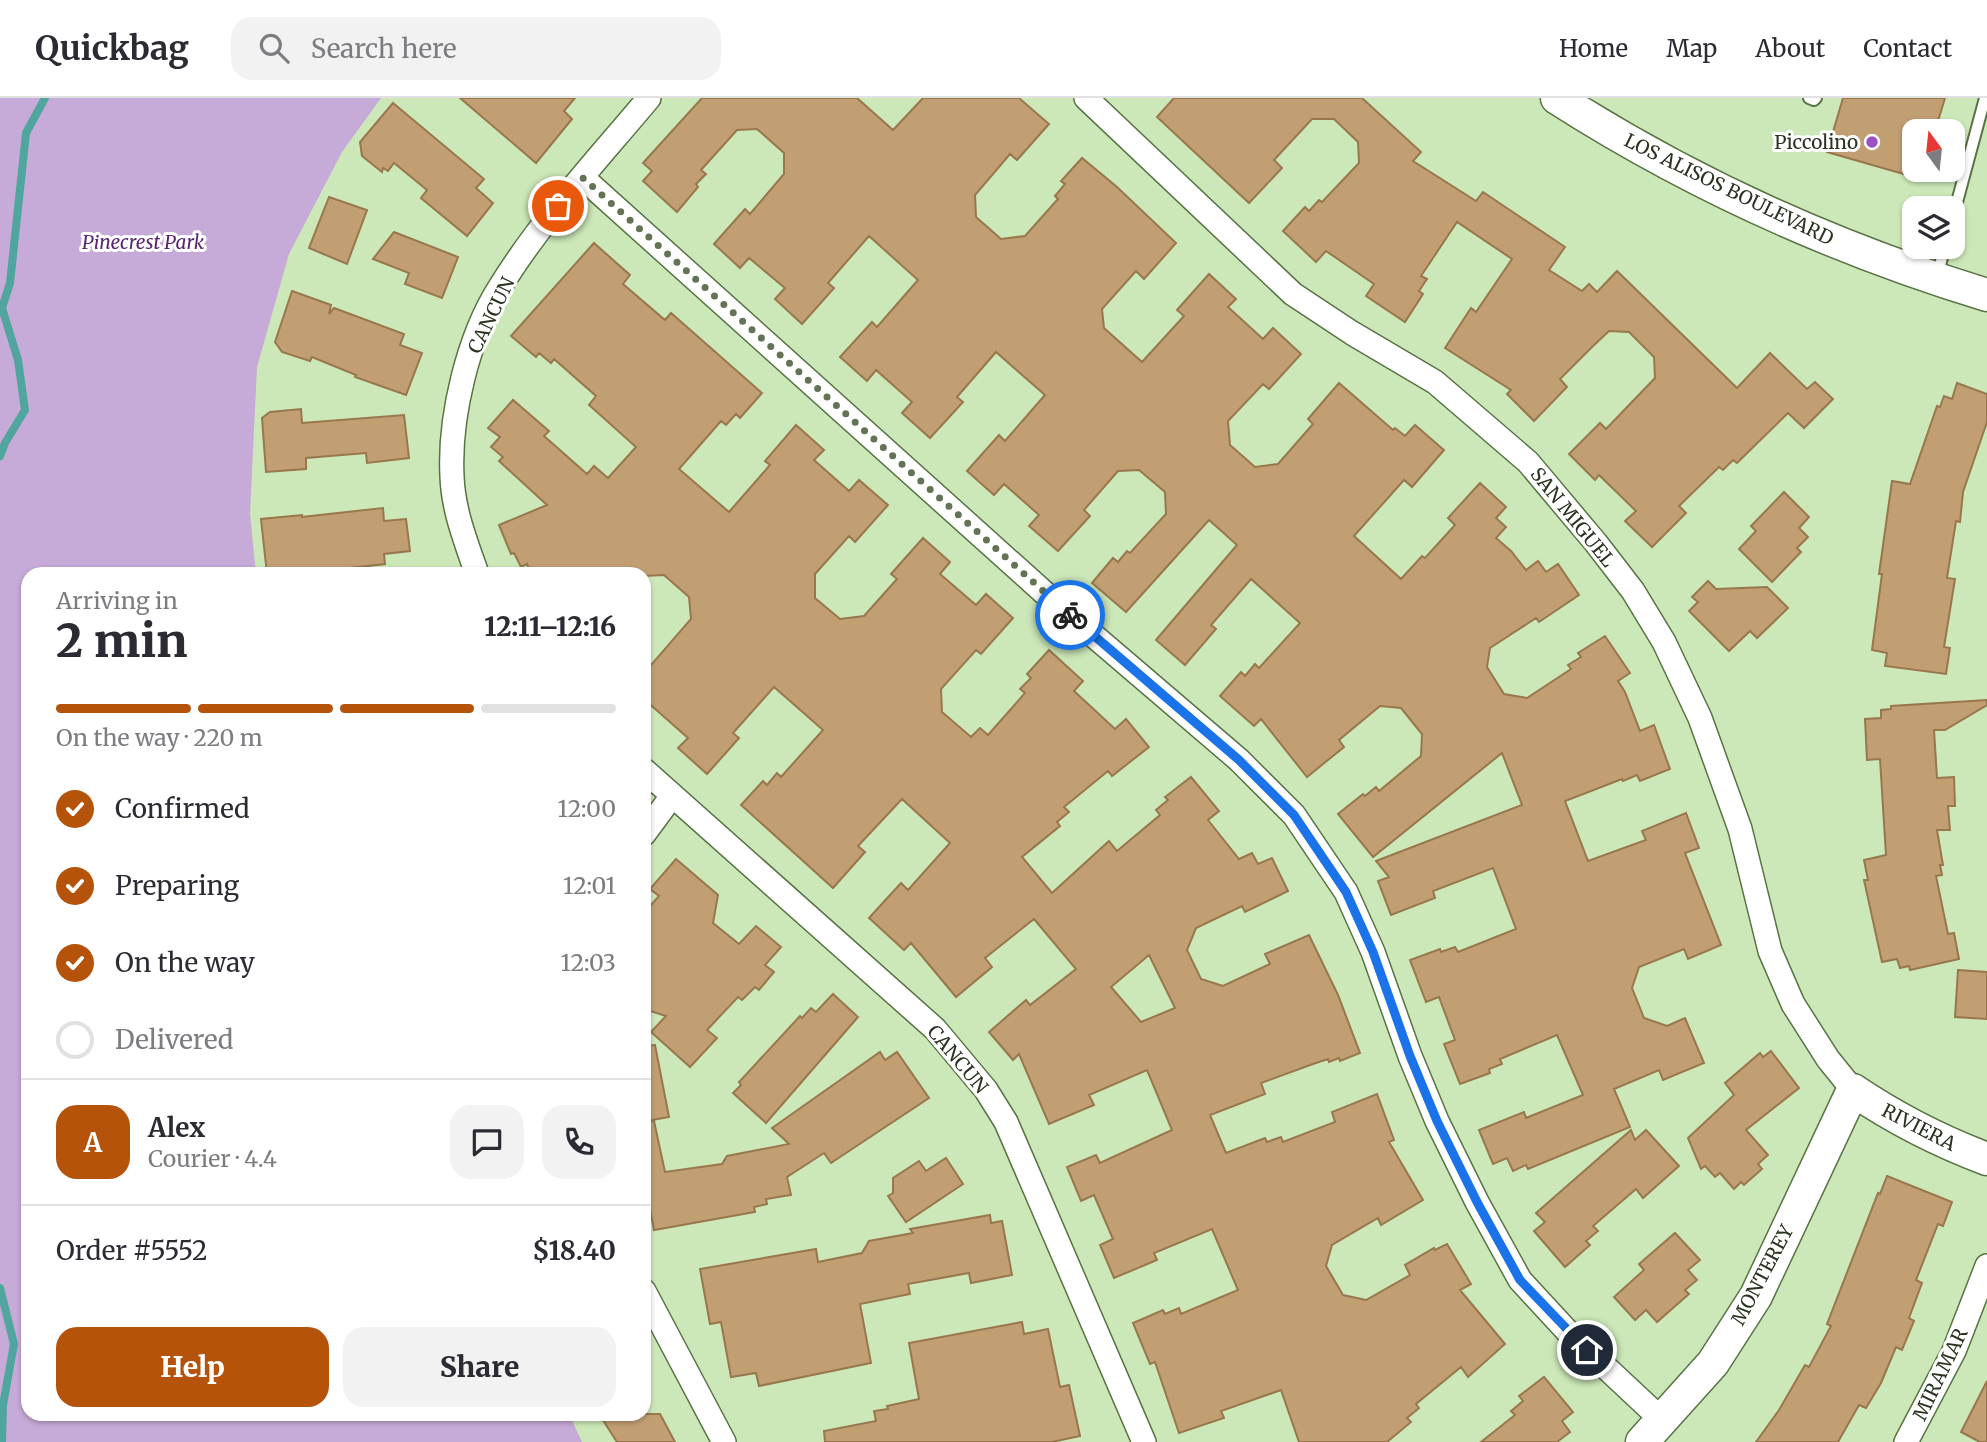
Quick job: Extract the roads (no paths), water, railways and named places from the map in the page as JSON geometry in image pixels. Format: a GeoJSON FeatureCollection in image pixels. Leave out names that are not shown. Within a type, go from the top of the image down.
{"type":"FeatureCollection","features":[{"type":"Feature","properties":{"kind":"street","name":"CANCUN"},"geometry":{"type":"LineString","coordinates":[[475,567],[459,521],[452,478],[452,440],[465,371],[477,334],[499,288],[558,206],[649,98]]}},
{"type":"Feature","properties":{"kind":"street","name":"SAN MIGUEL"},"geometry":{"type":"LineString","coordinates":[[1086,98],[1293,293],[1352,334],[1435,382],[1528,462],[1596,543],[1646,612],[1664,642],[1695,707],[1722,774],[1740,829],[1770,951],[1793,1004],[1828,1059],[1853,1090]]}},
{"type":"Feature","properties":{"kind":"street","name":"LOS ALISOS BOULEVARD"},"geometry":{"type":"LineString","coordinates":[[1557,98],[1749,203],[1822,236],[1987,295]]}},
{"type":"Feature","properties":{"kind":"street"},"geometry":{"type":"LineString","coordinates":[[583,178],[1059,606],[1239,760],[1294,815],[1346,892],[1373,952],[1410,1056],[1437,1121],[1520,1280],[1568,1332],[1652,1432]]}},
{"type":"Feature","properties":{"kind":"street","name":"CANCUN"},"geometry":{"type":"LineString","coordinates":[[651,777],[935,1029],[986,1090],[1006,1122],[1144,1442]]}},
{"type":"Feature","properties":{"kind":"street"},"geometry":{"type":"LineString","coordinates":[[651,824],[672,796]]}},
{"type":"Feature","properties":{"kind":"street","name":"RIVIERA"},"geometry":{"type":"LineString","coordinates":[[1853,1090],[1889,1115],[1945,1143],[1987,1159]]}},
{"type":"Feature","properties":{"kind":"street","name":"MONTEREY"},"geometry":{"type":"LineString","coordinates":[[1652,1432],[1713,1363],[1756,1296],[1853,1090]]}},
{"type":"Feature","properties":{"kind":"street","name":"MIRAMAR"},"geometry":{"type":"LineString","coordinates":[[1906,1442],[1954,1352],[1987,1266]]}},
{"type":"Feature","properties":{"kind":"street"},"geometry":{"type":"LineString","coordinates":[[651,1305],[724,1442]]}},
{"type":"Feature","properties":{"kind":"lane"},"geometry":{"type":"LineString","coordinates":[[1809,98],[1816,98]]}},
{"type":"Feature","properties":{"kind":"lane"},"geometry":{"type":"LineString","coordinates":[[1959,196],[1985,98]]}},
{"type":"Feature","properties":{"kind":"lane"},"geometry":{"type":"LineString","coordinates":[[1937,279],[1942,259]]}},
{"type":"Feature","properties":{"kind":"waterway"},"geometry":{"type":"LineString","coordinates":[[0,456],[25,410],[18,360],[2,308],[10,283],[26,133],[45,98]]}},
{"type":"Feature","properties":{"kind":"waterway"},"geometry":{"type":"LineString","coordinates":[[0,1288],[14,1344],[3,1405],[2,1442]]}},
{"type":"Feature","properties":{"kind":"place","name":"Piccolino"},"geometry":{"type":"Point","coordinates":[1872,142]}},
{"type":"Feature","properties":{"kind":"park label","name":"Pinecrest Park"},"geometry":{"type":"Point","coordinates":[143,242]}}]}
